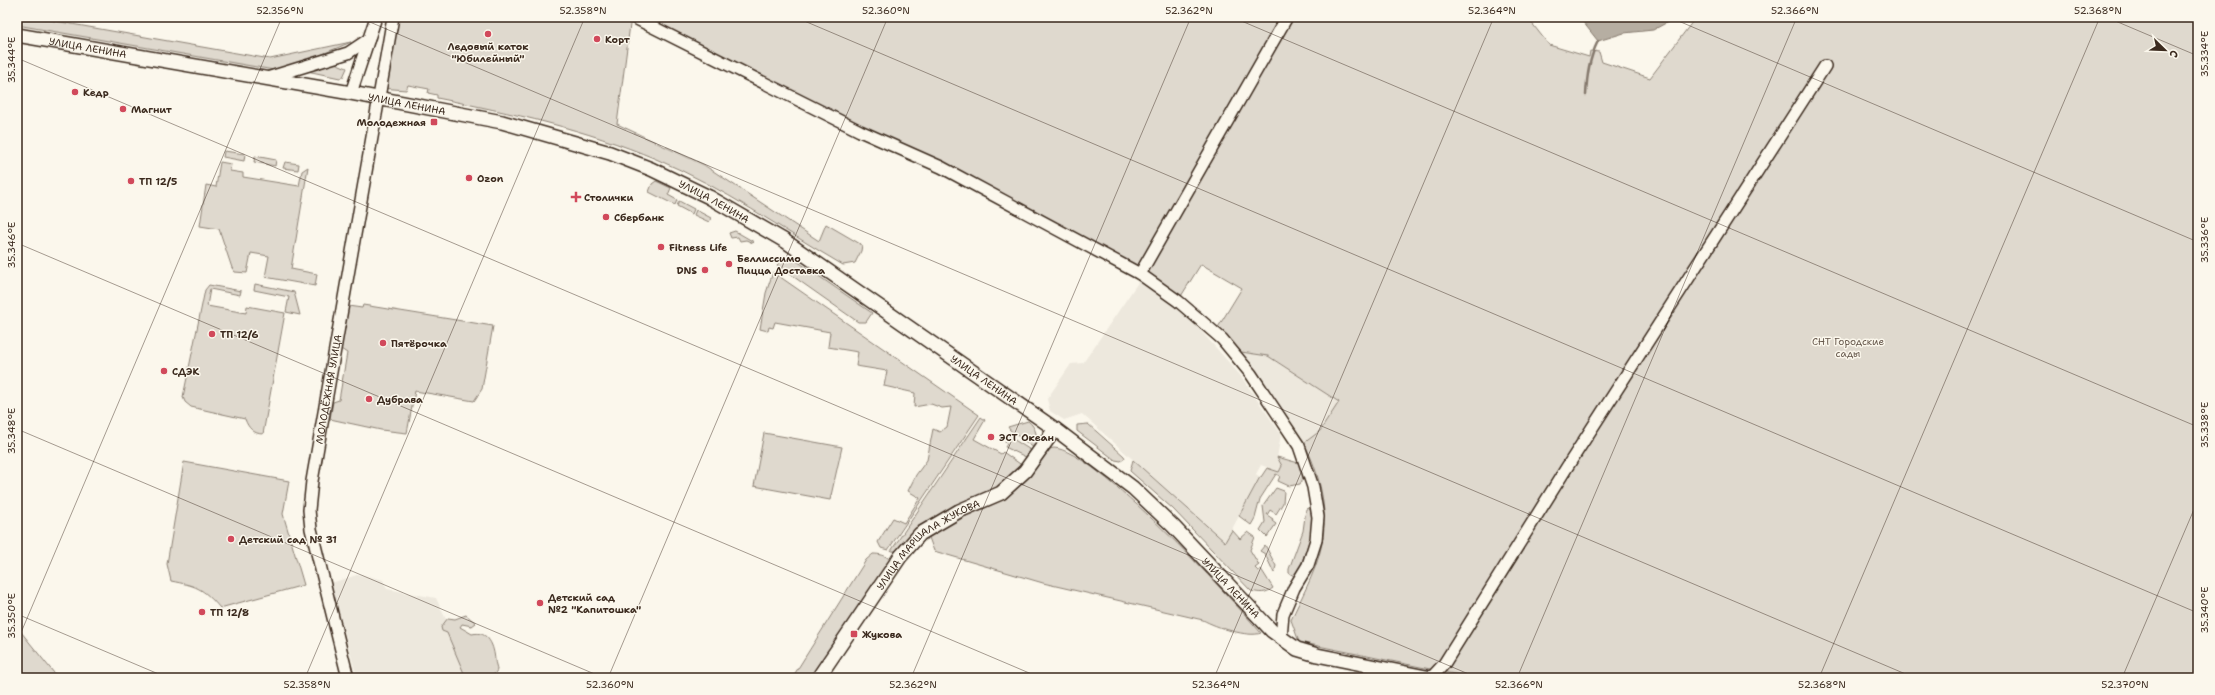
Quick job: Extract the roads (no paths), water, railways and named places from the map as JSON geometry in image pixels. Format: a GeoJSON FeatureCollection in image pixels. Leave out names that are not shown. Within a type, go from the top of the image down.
{"type":"FeatureCollection","features":[{"type":"Feature","properties":{"kind":"main road","name":"УЛИЦА ЛЕНИНА"},"geometry":{"type":"LineString","coordinates":[[17,35],[350,93],[502,122],[610,153],[652,169],[710,197],[785,241],[1055,429],[1133,488],[1173,526],[1272,631],[1281,638],[1297,648],[1317,655],[1431,678]]}},
{"type":"Feature","properties":{"kind":"main road","name":"УЛИЦА МАРШАЛА ЖУКОВА"},"geometry":{"type":"LineString","coordinates":[[818,678],[900,557],[920,534],[959,511],[1001,493],[1024,471],[1055,429]]}},
{"type":"Feature","properties":{"kind":"street"},"geometry":{"type":"LineString","coordinates":[[350,93],[376,17]]}},
{"type":"Feature","properties":{"kind":"street","name":"МОЛОДЁЖНАЯ УЛИЦА"},"geometry":{"type":"LineString","coordinates":[[348,678],[311,529],[309,510],[312,481],[343,296],[380,99],[393,17]]}},
{"type":"Feature","properties":{"kind":"street"},"geometry":{"type":"LineString","coordinates":[[633,17],[860,131],[941,167],[1140,274],[1178,301],[1222,339],[1251,374],[1299,446],[1306,462],[1313,487],[1318,517],[1316,540],[1308,564],[1294,588],[1283,614],[1281,638]]}},
{"type":"Feature","properties":{"kind":"street"},"geometry":{"type":"LineString","coordinates":[[1140,274],[1287,17]]}},
{"type":"Feature","properties":{"kind":"street"},"geometry":{"type":"LineString","coordinates":[[265,79],[348,53],[368,39]]}},
{"type":"Feature","properties":{"kind":"street"},"geometry":{"type":"LineString","coordinates":[[1431,678],[1444,664],[1567,467],[1825,66]]}},
{"type":"Feature","properties":{"kind":"waterway"},"geometry":{"type":"LineString","coordinates":[[1586,95],[1592,54],[1598,41]]}},
{"type":"Feature","properties":{"kind":"place","name":"Ледовый каток \"Юбилейный\""},"geometry":{"type":"Point","coordinates":[488,34]}},
{"type":"Feature","properties":{"kind":"place","name":"Корт"},"geometry":{"type":"Point","coordinates":[597,39]}},
{"type":"Feature","properties":{"kind":"place","name":"Кедр"},"geometry":{"type":"Point","coordinates":[75,92]}},
{"type":"Feature","properties":{"kind":"place","name":"Магнит"},"geometry":{"type":"Point","coordinates":[123,109]}},
{"type":"Feature","properties":{"kind":"place","name":"Молодежная"},"geometry":{"type":"Point","coordinates":[434,122]}},
{"type":"Feature","properties":{"kind":"place","name":"Ozon"},"geometry":{"type":"Point","coordinates":[469,178]}},
{"type":"Feature","properties":{"kind":"place","name":"ТП 12/5"},"geometry":{"type":"Point","coordinates":[131,181]}},
{"type":"Feature","properties":{"kind":"place","name":"Столички"},"geometry":{"type":"Point","coordinates":[576,197]}},
{"type":"Feature","properties":{"kind":"place","name":"Сбербанк"},"geometry":{"type":"Point","coordinates":[606,217]}},
{"type":"Feature","properties":{"kind":"place","name":"Fitness Life"},"geometry":{"type":"Point","coordinates":[661,247]}},
{"type":"Feature","properties":{"kind":"place","name":"Беллиссимо Пицца Доставка"},"geometry":{"type":"Point","coordinates":[729,264]}},
{"type":"Feature","properties":{"kind":"place","name":"DNS"},"geometry":{"type":"Point","coordinates":[705,270]}},
{"type":"Feature","properties":{"kind":"place","name":"ТП 12/6"},"geometry":{"type":"Point","coordinates":[212,334]}},
{"type":"Feature","properties":{"kind":"place","name":"Пятёрочка"},"geometry":{"type":"Point","coordinates":[383,343]}},
{"type":"Feature","properties":{"kind":"place","name":"СДЭК"},"geometry":{"type":"Point","coordinates":[164,371]}},
{"type":"Feature","properties":{"kind":"place","name":"Дубрава"},"geometry":{"type":"Point","coordinates":[369,399]}},
{"type":"Feature","properties":{"kind":"place","name":"ЭСТ Океан"},"geometry":{"type":"Point","coordinates":[991,437]}},
{"type":"Feature","properties":{"kind":"place","name":"Детский сад № 31"},"geometry":{"type":"Point","coordinates":[231,539]}},
{"type":"Feature","properties":{"kind":"place","name":"Детский сад №2 \"Капитошка\""},"geometry":{"type":"Point","coordinates":[540,603]}},
{"type":"Feature","properties":{"kind":"place","name":"ТП 12/8"},"geometry":{"type":"Point","coordinates":[202,612]}},
{"type":"Feature","properties":{"kind":"place","name":"Жукова"},"geometry":{"type":"Point","coordinates":[854,634]}},
{"type":"Feature","properties":{"kind":"park label","name":"СНТ Городские сады"},"geometry":{"type":"Point","coordinates":[1848,346]}}]}
